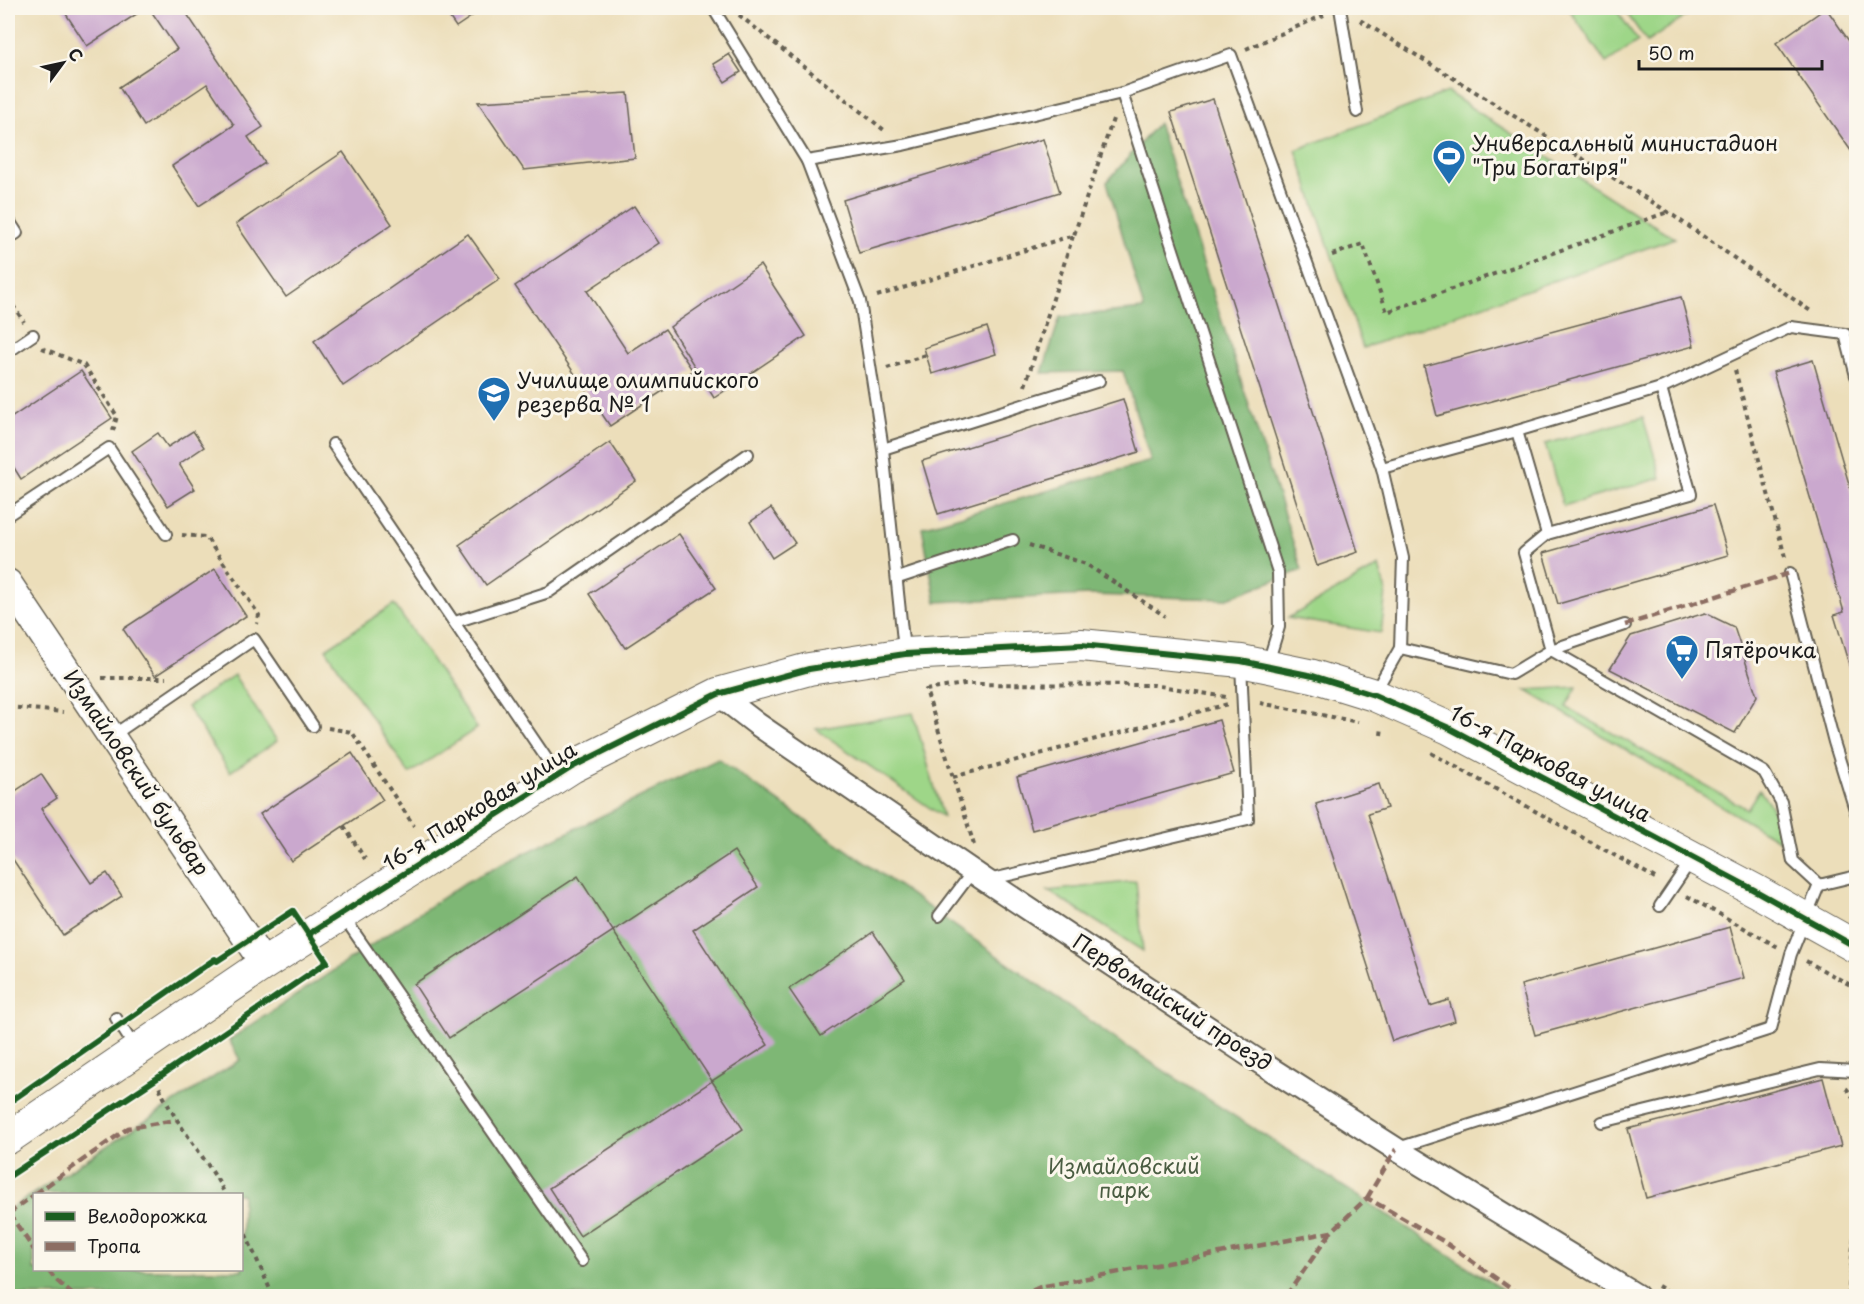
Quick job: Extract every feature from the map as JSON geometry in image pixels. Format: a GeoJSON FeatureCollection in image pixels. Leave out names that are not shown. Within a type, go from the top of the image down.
{"type":"FeatureCollection","features":[{"type":"Feature","properties":{"kind":"main road","name":"16-я Парковая улица"},"geometry":{"type":"LineString","coordinates":[[8,1138],[264,964],[558,776],[718,694],[809,669],[905,654],[1081,645],[1254,664],[1313,676],[1372,709],[1449,728],[1857,947]]}},
{"type":"Feature","properties":{"kind":"street","name":"Измайловский бульвар"},"geometry":{"type":"LineString","coordinates":[[8,584],[264,964]]}},
{"type":"Feature","properties":{"kind":"street","name":"Первомайский проезд"},"geometry":{"type":"LineString","coordinates":[[718,694],[757,724],[979,876],[1252,1057],[1395,1149],[1637,1296]]}},
{"type":"Feature","properties":{"kind":"lane"},"geometry":{"type":"LineString","coordinates":[[712,8],[807,161],[860,301],[882,449],[905,654]]}},
{"type":"Feature","properties":{"kind":"lane"},"geometry":{"type":"LineString","coordinates":[[1340,8],[1357,112]]}},
{"type":"Feature","properties":{"kind":"lane"},"geometry":{"type":"LineString","coordinates":[[807,161],[903,145],[1122,93],[1231,56],[1382,468],[1403,558],[1400,648],[1372,709]]}},
{"type":"Feature","properties":{"kind":"lane"},"geometry":{"type":"LineString","coordinates":[[939,916],[979,876],[1248,819],[1243,700],[1254,664],[1279,627],[1278,572],[1122,93]]}},
{"type":"Feature","properties":{"kind":"lane"},"geometry":{"type":"LineString","coordinates":[[8,219],[16,233],[8,239]]}},
{"type":"Feature","properties":{"kind":"lane"},"geometry":{"type":"LineString","coordinates":[[1382,468],[1518,431],[1661,388],[1791,327],[1845,334],[1857,376]]}},
{"type":"Feature","properties":{"kind":"lane"},"geometry":{"type":"LineString","coordinates":[[8,352],[33,335]]}},
{"type":"Feature","properties":{"kind":"lane"},"geometry":{"type":"LineString","coordinates":[[882,449],[1099,381]]}},
{"type":"Feature","properties":{"kind":"lane"},"geometry":{"type":"LineString","coordinates":[[1661,388],[1691,494],[1547,534],[1524,553],[1551,650],[1764,772],[1781,802],[1793,861],[1819,885]]}},
{"type":"Feature","properties":{"kind":"lane"},"geometry":{"type":"LineString","coordinates":[[1518,431],[1547,534]]}},
{"type":"Feature","properties":{"kind":"lane"},"geometry":{"type":"LineString","coordinates":[[333,444],[558,776]]}},
{"type":"Feature","properties":{"kind":"lane"},"geometry":{"type":"LineString","coordinates":[[8,515],[109,448],[166,534]]}},
{"type":"Feature","properties":{"kind":"lane"},"geometry":{"type":"LineString","coordinates":[[455,622],[549,592],[748,454]]}},
{"type":"Feature","properties":{"kind":"lane"},"geometry":{"type":"LineString","coordinates":[[898,578],[1013,540]]}},
{"type":"Feature","properties":{"kind":"lane"},"geometry":{"type":"LineString","coordinates":[[1790,573],[1834,742],[1857,813]]}},
{"type":"Feature","properties":{"kind":"lane"},"geometry":{"type":"LineString","coordinates":[[1400,648],[1511,674],[1551,650],[1625,625]]}},
{"type":"Feature","properties":{"kind":"lane"},"geometry":{"type":"LineString","coordinates":[[111,736],[254,639],[313,726]]}},
{"type":"Feature","properties":{"kind":"lane"},"geometry":{"type":"LineString","coordinates":[[1660,906],[1692,858]]}},
{"type":"Feature","properties":{"kind":"lane"},"geometry":{"type":"LineString","coordinates":[[1819,885],[1857,876]]}},
{"type":"Feature","properties":{"kind":"lane"},"geometry":{"type":"LineString","coordinates":[[1395,1149],[1771,1029],[1791,954],[1819,885]]}},
{"type":"Feature","properties":{"kind":"lane"},"geometry":{"type":"LineString","coordinates":[[342,913],[582,1261]]}},
{"type":"Feature","properties":{"kind":"lane"},"geometry":{"type":"LineString","coordinates":[[116,1018],[137,1051]]}},
{"type":"Feature","properties":{"kind":"lane"},"geometry":{"type":"LineString","coordinates":[[1602,1122],[1820,1069],[1857,1071]]}},
{"type":"Feature","properties":{"kind":"path"},"geometry":{"type":"LineString","coordinates":[[1231,56],[1340,8],[1668,212],[1845,334]]}},
{"type":"Feature","properties":{"kind":"path"},"geometry":{"type":"LineString","coordinates":[[739,15],[903,145]]}},
{"type":"Feature","properties":{"kind":"path"},"geometry":{"type":"LineString","coordinates":[[1018,406],[1122,93]]}},
{"type":"Feature","properties":{"kind":"path"},"geometry":{"type":"LineString","coordinates":[[1332,255],[1362,244],[1387,312],[1668,212]]}},
{"type":"Feature","properties":{"kind":"path"},"geometry":{"type":"LineString","coordinates":[[860,301],[1074,235]]}},
{"type":"Feature","properties":{"kind":"path"},"geometry":{"type":"LineString","coordinates":[[8,298],[42,348],[84,365],[117,416],[109,448]]}},
{"type":"Feature","properties":{"kind":"path"},"geometry":{"type":"LineString","coordinates":[[871,373],[926,355]]}},
{"type":"Feature","properties":{"kind":"path"},"geometry":{"type":"LineString","coordinates":[[1731,355],[1790,573]]}},
{"type":"Feature","properties":{"kind":"path"},"geometry":{"type":"LineString","coordinates":[[166,534],[206,537],[259,615],[254,639]]}},
{"type":"Feature","properties":{"kind":"path"},"geometry":{"type":"LineString","coordinates":[[1013,540],[1086,564],[1166,616]]}},
{"type":"Feature","properties":{"kind":"path"},"geometry":{"type":"LineString","coordinates":[[98,678],[198,677]]}},
{"type":"Feature","properties":{"kind":"path"},"geometry":{"type":"LineString","coordinates":[[979,876],[953,777],[926,690],[964,684],[1154,685],[1359,722]]}},
{"type":"Feature","properties":{"kind":"path"},"geometry":{"type":"LineString","coordinates":[[953,777],[1243,700]]}},
{"type":"Feature","properties":{"kind":"path"},"geometry":{"type":"LineString","coordinates":[[8,707],[63,712]]}},
{"type":"Feature","properties":{"kind":"path"},"geometry":{"type":"LineString","coordinates":[[1372,709],[1382,726],[1393,732]]}},
{"type":"Feature","properties":{"kind":"path"},"geometry":{"type":"LineString","coordinates":[[313,726],[352,732],[414,826]]}},
{"type":"Feature","properties":{"kind":"path"},"geometry":{"type":"LineString","coordinates":[[1424,749],[1791,954],[1857,988]]}},
{"type":"Feature","properties":{"kind":"path"},"geometry":{"type":"LineString","coordinates":[[344,826],[365,859]]}},
{"type":"Feature","properties":{"kind":"path"},"geometry":{"type":"LineString","coordinates":[[146,1086],[165,1073]]}},
{"type":"Feature","properties":{"kind":"path"},"geometry":{"type":"LineString","coordinates":[[156,1079],[176,1120],[217,1178],[224,1193]]}},
{"type":"Feature","properties":{"kind":"path"},"geometry":{"type":"LineString","coordinates":[[1848,1296],[1857,1216]]}},
{"type":"Feature","properties":{"kind":"path"},"geometry":{"type":"LineString","coordinates":[[243,1228],[273,1296]]}},
{"type":"Feature","properties":{"kind":"green space"},"geometry":{"type":"Polygon","coordinates":[[[1568,8],[1615,8],[1638,41],[1606,63],[1568,8]]]}},
{"type":"Feature","properties":{"kind":"green space"},"geometry":{"type":"Polygon","coordinates":[[[1623,8],[1698,8],[1647,42],[1623,8]]]}},
{"type":"Feature","properties":{"kind":"green space","name":"Универсальный министадион \"Три Богатыря\""},"geometry":{"type":"Polygon","coordinates":[[[1447,92],[1675,238],[1363,348],[1296,150],[1447,92]]]}},
{"type":"Feature","properties":{"kind":"green space"},"geometry":{"type":"Polygon","coordinates":[[[1158,123],[1302,570],[1225,599],[1089,595],[936,602],[922,527],[1151,461],[1123,371],[1042,373],[1060,317],[1144,309],[1107,182],[1158,123]]]}},
{"type":"Feature","properties":{"kind":"green space"},"geometry":{"type":"Polygon","coordinates":[[[1643,417],[1661,478],[1563,506],[1545,444],[1643,417]]]}},
{"type":"Feature","properties":{"kind":"green space"},"geometry":{"type":"Polygon","coordinates":[[[1379,566],[1386,592],[1381,633],[1288,618],[1379,566]]]}},
{"type":"Feature","properties":{"kind":"green space"},"geometry":{"type":"Polygon","coordinates":[[[394,604],[477,728],[409,774],[326,649],[394,604]]]}},
{"type":"Feature","properties":{"kind":"green space"},"geometry":{"type":"Polygon","coordinates":[[[234,675],[277,741],[230,772],[187,707],[234,675]]]}},
{"type":"Feature","properties":{"kind":"green space"},"geometry":{"type":"Polygon","coordinates":[[[1577,687],[1566,707],[1747,809],[1759,790],[1774,813],[1780,841],[1525,690],[1577,687]]]}},
{"type":"Feature","properties":{"kind":"green space"},"geometry":{"type":"Polygon","coordinates":[[[913,713],[943,817],[816,729],[913,713]]]}},
{"type":"Feature","properties":{"kind":"green space","name":"Измайловский парк"},"geometry":{"type":"Polygon","coordinates":[[[718,759],[1121,1043],[1513,1296],[8,1296],[8,1210],[33,1194],[33,1271],[243,1271],[243,1193],[34,1193],[240,1060],[229,1040],[466,882],[718,759]]]}},
{"type":"Feature","properties":{"kind":"green space"},"geometry":{"type":"Polygon","coordinates":[[[1136,881],[1143,951],[1048,891],[1136,881]]]}},
{"type":"Feature","properties":{"kind":"building"},"geometry":{"type":"Polygon","coordinates":[[[62,8],[146,8],[87,46],[62,8]]]}},
{"type":"Feature","properties":{"kind":"building"},"geometry":{"type":"Polygon","coordinates":[[[149,8],[183,8],[263,127],[248,137],[265,163],[199,206],[172,166],[234,125],[207,84],[144,126],[119,87],[177,49],[149,8]]]}},
{"type":"Feature","properties":{"kind":"building"},"geometry":{"type":"Polygon","coordinates":[[[443,8],[484,8],[456,27],[443,8]]]}},
{"type":"Feature","properties":{"kind":"building"},"geometry":{"type":"Polygon","coordinates":[[[1826,8],[1856,51],[1856,158],[1776,43],[1826,8]]]}},
{"type":"Feature","properties":{"kind":"building"},"geometry":{"type":"Polygon","coordinates":[[[729,54],[741,72],[725,82],[713,64],[729,54]]]}},
{"type":"Feature","properties":{"kind":"building"},"geometry":{"type":"Polygon","coordinates":[[[628,93],[635,158],[524,170],[478,102],[628,93]]]}},
{"type":"Feature","properties":{"kind":"building"},"geometry":{"type":"Polygon","coordinates":[[[1213,99],[1358,552],[1317,566],[1171,112],[1213,99]]]}},
{"type":"Feature","properties":{"kind":"building"},"geometry":{"type":"Polygon","coordinates":[[[1043,139],[1060,192],[859,253],[843,200],[1043,139]]]}},
{"type":"Feature","properties":{"kind":"building"},"geometry":{"type":"Polygon","coordinates":[[[343,152],[392,224],[286,297],[236,224],[343,152]]]}},
{"type":"Feature","properties":{"kind":"building"},"geometry":{"type":"Polygon","coordinates":[[[634,206],[659,243],[587,291],[628,353],[665,329],[693,371],[610,426],[515,286],[634,206]]]}},
{"type":"Feature","properties":{"kind":"building"},"geometry":{"type":"Polygon","coordinates":[[[468,234],[500,279],[343,386],[314,341],[468,234]]]}},
{"type":"Feature","properties":{"kind":"building"},"geometry":{"type":"Polygon","coordinates":[[[760,265],[806,336],[714,398],[670,327],[760,265]]]}},
{"type":"Feature","properties":{"kind":"building"},"geometry":{"type":"Polygon","coordinates":[[[1681,297],[1694,346],[1437,416],[1424,366],[1681,297]]]}},
{"type":"Feature","properties":{"kind":"building"},"geometry":{"type":"Polygon","coordinates":[[[987,327],[996,354],[932,374],[924,348],[987,327]]]}},
{"type":"Feature","properties":{"kind":"building"},"geometry":{"type":"Polygon","coordinates":[[[1813,360],[1856,508],[1856,688],[1834,615],[1844,612],[1773,372],[1813,360]]]}},
{"type":"Feature","properties":{"kind":"building"},"geometry":{"type":"Polygon","coordinates":[[[81,371],[112,418],[21,479],[8,458],[8,420],[81,371]]]}},
{"type":"Feature","properties":{"kind":"building"},"geometry":{"type":"Polygon","coordinates":[[[1123,399],[1139,452],[938,514],[922,461],[1123,399]]]}},
{"type":"Feature","properties":{"kind":"building"},"geometry":{"type":"Polygon","coordinates":[[[193,431],[204,447],[179,464],[195,489],[168,506],[132,451],[158,433],[168,447],[193,431]]]}},
{"type":"Feature","properties":{"kind":"building"},"geometry":{"type":"Polygon","coordinates":[[[610,442],[636,481],[486,585],[459,545],[610,442]]]}},
{"type":"Feature","properties":{"kind":"building"},"geometry":{"type":"Polygon","coordinates":[[[1713,505],[1728,555],[1558,604],[1543,553],[1713,505]]]}},
{"type":"Feature","properties":{"kind":"building"},"geometry":{"type":"Polygon","coordinates":[[[771,508],[795,543],[772,558],[750,522],[771,508]]]}},
{"type":"Feature","properties":{"kind":"building"},"geometry":{"type":"Polygon","coordinates":[[[679,534],[716,588],[625,648],[589,594],[679,534]]]}},
{"type":"Feature","properties":{"kind":"building"},"geometry":{"type":"Polygon","coordinates":[[[215,569],[246,616],[155,676],[123,629],[215,569]]]}},
{"type":"Feature","properties":{"kind":"building"},"geometry":{"type":"Polygon","coordinates":[[[1705,613],[1734,627],[1757,696],[1735,733],[1610,669],[1631,636],[1705,613]]]}},
{"type":"Feature","properties":{"kind":"building"},"geometry":{"type":"Polygon","coordinates":[[[1219,720],[1234,773],[1032,830],[1017,777],[1219,720]]]}},
{"type":"Feature","properties":{"kind":"building"},"geometry":{"type":"Polygon","coordinates":[[[352,753],[383,800],[291,861],[260,814],[352,753]]]}},
{"type":"Feature","properties":{"kind":"building"},"geometry":{"type":"Polygon","coordinates":[[[41,774],[57,798],[41,809],[91,883],[107,873],[122,896],[63,935],[8,852],[8,796],[41,774]]]}},
{"type":"Feature","properties":{"kind":"building"},"geometry":{"type":"Polygon","coordinates":[[[1379,784],[1387,808],[1368,814],[1430,1006],[1449,1000],[1455,1021],[1392,1041],[1316,804],[1379,784]]]}},
{"type":"Feature","properties":{"kind":"building"},"geometry":{"type":"Polygon","coordinates":[[[734,851],[758,887],[693,930],[768,1045],[712,1081],[613,931],[734,851]]]}},
{"type":"Feature","properties":{"kind":"building"},"geometry":{"type":"Polygon","coordinates":[[[578,876],[613,931],[449,1038],[414,984],[578,876]]]}},
{"type":"Feature","properties":{"kind":"building"},"geometry":{"type":"Polygon","coordinates":[[[1730,927],[1744,978],[1535,1035],[1521,985],[1730,927]]]}},
{"type":"Feature","properties":{"kind":"building"},"geometry":{"type":"Polygon","coordinates":[[[873,932],[905,979],[821,1036],[789,989],[873,932]]]}},
{"type":"Feature","properties":{"kind":"building"},"geometry":{"type":"Polygon","coordinates":[[[1823,1078],[1841,1146],[1646,1198],[1628,1129],[1823,1078]]]}},
{"type":"Feature","properties":{"kind":"building"},"geometry":{"type":"Polygon","coordinates":[[[712,1081],[743,1129],[580,1236],[549,1188],[712,1081]]]}},
{"type":"Feature","properties":{"kind":"marked path"},"geometry":{"type":"LineString","coordinates":[[1625,625],[1790,573]]}},
{"type":"Feature","properties":{"kind":"marked path"},"geometry":{"type":"LineString","coordinates":[[36,1193],[128,1128],[176,1120]]}},
{"type":"Feature","properties":{"kind":"marked path"},"geometry":{"type":"LineString","coordinates":[[1367,1198],[1396,1149]]}},
{"type":"Feature","properties":{"kind":"marked path"},"geometry":{"type":"LineString","coordinates":[[8,1214],[33,1196]]}},
{"type":"Feature","properties":{"kind":"marked path"},"geometry":{"type":"LineString","coordinates":[[1020,1296],[1040,1287],[1331,1232],[1367,1198],[1443,1241],[1514,1291],[1528,1296]]}},
{"type":"Feature","properties":{"kind":"marked path"},"geometry":{"type":"LineString","coordinates":[[9,1213],[33,1249]]}},
{"type":"Feature","properties":{"kind":"marked path"},"geometry":{"type":"LineString","coordinates":[[1286,1296],[1331,1232]]}},
{"type":"Feature","properties":{"kind":"marked path"},"geometry":{"type":"LineString","coordinates":[[49,1271],[74,1296]]}},
{"type":"Feature","properties":{"kind":"cycle path"},"geometry":{"type":"LineString","coordinates":[[309,934],[572,767],[718,694],[809,669],[905,654],[1081,645],[1241,661],[1313,676],[1374,695],[1449,728],[1756,891],[1856,947]]}},
{"type":"Feature","properties":{"kind":"cycle path"},"geometry":{"type":"LineString","coordinates":[[8,1103],[215,959],[217,961],[293,911],[327,962],[8,1177]]}},
{"type":"Feature","properties":{"kind":"place","name":"Универсальный министадион \"Три Богатыря\""},"geometry":{"type":"Point","coordinates":[1449,185]}},
{"type":"Feature","properties":{"kind":"place","name":"Училище олимпийского резерва № 1"},"geometry":{"type":"Point","coordinates":[494,422]}},
{"type":"Feature","properties":{"kind":"place","name":"Пятёрочка"},"geometry":{"type":"Point","coordinates":[1682,680]}}]}
